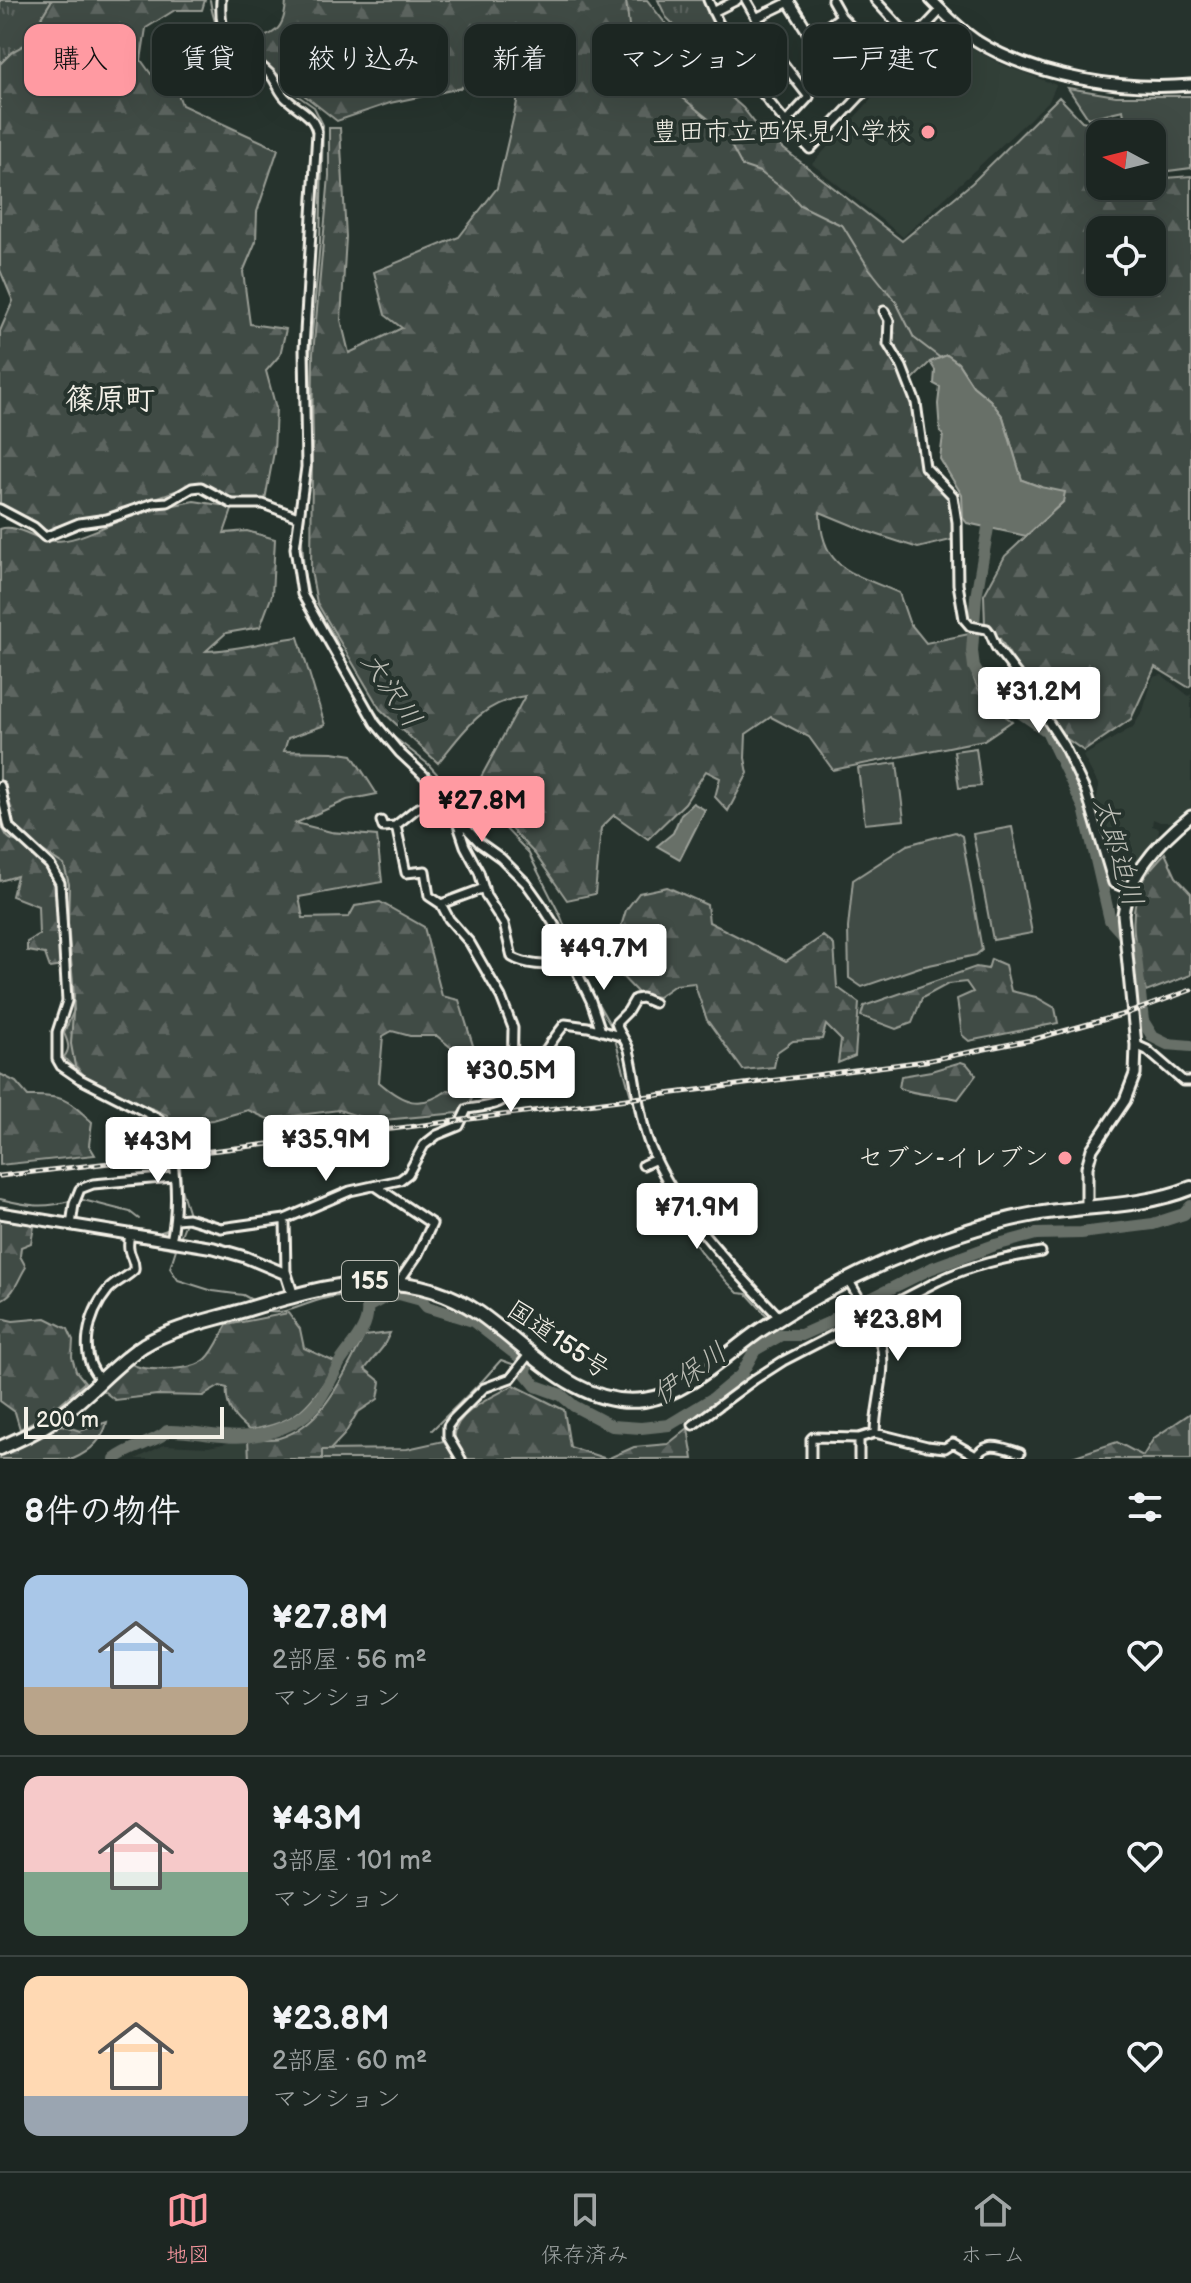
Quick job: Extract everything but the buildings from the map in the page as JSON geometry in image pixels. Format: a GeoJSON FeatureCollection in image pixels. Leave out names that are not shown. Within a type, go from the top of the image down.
{"type":"FeatureCollection","features":[{"type":"Feature","properties":{"kind":"highway","name":"国道155号"},"geometry":{"type":"LineString","coordinates":[[0,1448],[30,1435],[60,1416],[145,1345],[164,1335],[293,1296],[349,1283],[398,1283],[438,1293],[466,1305],[529,1354],[586,1392],[612,1400],[646,1400],[684,1385],[763,1328],[889,1261],[990,1224],[1036,1214],[1131,1204],[1191,1188]]}},
{"type":"Feature","properties":{"kind":"street"},"geometry":{"type":"LineString","coordinates":[[221,0],[220,16],[227,40],[276,83],[286,100],[308,115],[317,132],[304,349],[306,467],[298,517],[297,568],[306,605],[375,723],[400,753],[447,797],[465,827],[480,843],[501,858],[526,883],[555,926],[604,1032]]}},
{"type":"Feature","properties":{"kind":"street"},"geometry":{"type":"LineString","coordinates":[[708,0],[735,54],[765,100],[810,149],[859,96]]}},
{"type":"Feature","properties":{"kind":"street"},"geometry":{"type":"LineString","coordinates":[[713,12],[737,0]]}},
{"type":"Feature","properties":{"kind":"street"},"geometry":{"type":"LineString","coordinates":[[746,0],[782,62],[809,97],[785,123]]}},
{"type":"Feature","properties":{"kind":"street"},"geometry":{"type":"LineString","coordinates":[[832,0],[848,24]]}},
{"type":"Feature","properties":{"kind":"street"},"geometry":{"type":"LineString","coordinates":[[875,0],[897,24]]}},
{"type":"Feature","properties":{"kind":"street"},"geometry":{"type":"LineString","coordinates":[[931,0],[976,40],[1033,66],[1120,85],[1191,85]]}},
{"type":"Feature","properties":{"kind":"street"},"geometry":{"type":"LineString","coordinates":[[756,18],[788,1],[803,24]]}},
{"type":"Feature","properties":{"kind":"street"},"geometry":{"type":"LineString","coordinates":[[928,24],[941,10]]}},
{"type":"Feature","properties":{"kind":"street"},"geometry":{"type":"LineString","coordinates":[[830,24],[841,16]]}},
{"type":"Feature","properties":{"kind":"street"},"geometry":{"type":"LineString","coordinates":[[884,311],[889,320],[888,344],[902,367],[916,403],[925,467],[953,496],[960,606],[964,619],[970,626],[987,629],[1064,746],[1086,792],[1113,883],[1128,889]]}},
{"type":"Feature","properties":{"kind":"street"},"geometry":{"type":"LineString","coordinates":[[0,509],[34,527],[45,537],[79,523],[107,519],[124,511],[168,502],[192,488],[201,487],[232,504],[263,504],[298,517]]}},
{"type":"Feature","properties":{"kind":"street"},"geometry":{"type":"LineString","coordinates":[[0,786],[9,827],[50,865],[60,883],[67,1001],[57,1032],[57,1059],[61,1066],[80,1079],[159,1119],[171,1150],[176,1219],[171,1241]]}},
{"type":"Feature","properties":{"kind":"street"},"geometry":{"type":"LineString","coordinates":[[381,821],[385,828],[395,826],[416,809],[447,797]]}},
{"type":"Feature","properties":{"kind":"street"},"geometry":{"type":"LineString","coordinates":[[456,808],[460,832],[484,888],[504,924],[512,957],[542,965],[572,965]]}},
{"type":"Feature","properties":{"kind":"street"},"geometry":{"type":"LineString","coordinates":[[1087,1207],[1087,1167],[1092,1149],[1132,1086],[1137,1060],[1123,914],[1128,889],[1148,860],[1191,816]]}},
{"type":"Feature","properties":{"kind":"street"},"geometry":{"type":"LineString","coordinates":[[176,1219],[188,1218],[221,1228],[285,1219],[350,1191],[377,1187],[408,1174],[424,1145],[437,1135],[459,1126],[467,1109],[495,1106],[509,1096],[515,1080],[513,1028],[501,997],[470,943],[449,919],[441,904],[429,896],[425,871],[406,873],[395,826]]}},
{"type":"Feature","properties":{"kind":"street"},"geometry":{"type":"LineString","coordinates":[[441,904],[484,888]]}},
{"type":"Feature","properties":{"kind":"street"},"geometry":{"type":"LineString","coordinates":[[620,1036],[617,1021],[635,999],[642,998],[654,1003]]}},
{"type":"Feature","properties":{"kind":"street"},"geometry":{"type":"LineString","coordinates":[[485,1076],[515,1080],[529,1086],[552,1040],[565,1024],[620,1036],[626,1041],[629,1051],[641,1117],[655,1160],[705,1235],[780,1318]]}},
{"type":"Feature","properties":{"kind":"street"},"geometry":{"type":"LineString","coordinates":[[1136,1045],[1147,1050],[1183,1081],[1191,1081]]}},
{"type":"Feature","properties":{"kind":"street"},"geometry":{"type":"LineString","coordinates":[[643,1165],[655,1160]]}},
{"type":"Feature","properties":{"kind":"street"},"geometry":{"type":"LineString","coordinates":[[71,1225],[80,1189],[93,1184],[173,1177]]}},
{"type":"Feature","properties":{"kind":"street"},"geometry":{"type":"LineString","coordinates":[[377,1187],[432,1224],[418,1254],[398,1283]]}},
{"type":"Feature","properties":{"kind":"street"},"geometry":{"type":"LineString","coordinates":[[0,1213],[229,1252],[286,1274]]}},
{"type":"Feature","properties":{"kind":"street"},"geometry":{"type":"LineString","coordinates":[[285,1219],[286,1274],[293,1296]]}},
{"type":"Feature","properties":{"kind":"street"},"geometry":{"type":"LineString","coordinates":[[101,1380],[93,1372],[89,1360],[89,1331],[94,1313],[107,1291],[134,1270],[127,1250],[130,1235]]}},
{"type":"Feature","properties":{"kind":"street"},"geometry":{"type":"LineString","coordinates":[[693,1425],[783,1361],[962,1269],[1041,1252]]}},
{"type":"Feature","properties":{"kind":"street"},"geometry":{"type":"LineString","coordinates":[[849,1281],[882,1349],[875,1433]]}},
{"type":"Feature","properties":{"kind":"street"},"geometry":{"type":"LineString","coordinates":[[461,1459],[448,1437],[448,1426],[457,1413],[484,1388],[511,1378],[529,1354]]}},
{"type":"Feature","properties":{"kind":"street"},"geometry":{"type":"LineString","coordinates":[[811,1459],[811,1438],[859,1438],[875,1433],[927,1446],[945,1448],[953,1443],[975,1458],[980,1450],[991,1446],[1020,1453]]}},
{"type":"Feature","properties":{"kind":"street"},"geometry":{"type":"LineString","coordinates":[[859,1438],[859,1459]]}},
{"type":"Feature","properties":{"kind":"shaded area","name":"豊田市立西保見小学校"},"geometry":{"type":"Polygon","coordinates":[[[971,48],[1001,64],[1056,85],[1049,101],[903,237],[812,164],[874,96],[971,96],[971,48]]]}},
{"type":"Feature","properties":{"kind":"shaded area"},"geometry":{"type":"Polygon","coordinates":[[[947,355],[958,363],[973,386],[990,400],[1003,417],[1022,480],[1065,492],[1063,502],[1026,536],[967,523],[963,518],[962,495],[940,459],[943,435],[940,432],[938,404],[940,387],[934,384],[935,370],[930,362],[947,355]]]}},
{"type":"Feature","properties":{"kind":"shaded area"},"geometry":{"type":"Polygon","coordinates":[[[1162,675],[1189,696],[1191,694],[1191,809],[1175,822],[1153,819],[1152,826],[1159,828],[1158,841],[1125,880],[1118,879],[1096,802],[1099,786],[1083,756],[1133,727],[1143,711],[1153,677],[1162,675]]]}},
{"type":"Feature","properties":{"kind":"shaded area"},"geometry":{"type":"Polygon","coordinates":[[[693,803],[705,810],[680,859],[657,846],[673,833],[681,814],[693,803]]]}},
{"type":"Feature","properties":{"kind":"shaded area"},"geometry":{"type":"Polygon","coordinates":[[[248,1439],[249,1459],[136,1459],[164,1445],[208,1447],[248,1439]]]}},
{"type":"Feature","properties":{"kind":"green space"},"geometry":{"type":"Polygon","coordinates":[[[0,0],[52,0],[37,24],[24,24],[24,45],[0,64],[0,0]]]}},
{"type":"Feature","properties":{"kind":"green space"},"geometry":{"type":"Polygon","coordinates":[[[52,0],[205,0],[202,10],[175,10],[146,28],[141,60],[152,74],[152,96],[179,96],[182,105],[278,149],[257,212],[256,241],[243,272],[250,324],[286,329],[280,355],[266,371],[276,408],[274,452],[265,500],[232,502],[211,488],[195,484],[110,514],[55,527],[51,533],[43,532],[0,507],[0,331],[13,301],[0,270],[0,64],[24,45],[24,96],[136,96],[136,24],[37,24],[52,0]]]}},
{"type":"Feature","properties":{"kind":"green space"},"geometry":{"type":"Polygon","coordinates":[[[286,0],[647,0],[666,24],[592,24],[592,96],[730,96],[762,132],[902,241],[972,183],[1059,97],[1086,122],[1086,200],[1166,200],[1166,178],[1191,176],[1191,685],[1188,687],[1155,667],[1131,719],[1084,751],[1060,734],[1000,639],[985,625],[984,595],[1005,556],[1063,502],[1041,487],[1022,480],[1003,417],[990,400],[973,386],[958,363],[947,355],[930,362],[907,385],[916,403],[923,468],[942,486],[951,504],[955,539],[918,548],[820,512],[822,531],[833,558],[843,567],[899,593],[909,622],[926,643],[969,634],[976,685],[989,702],[1012,721],[984,740],[833,770],[809,737],[771,717],[746,734],[748,773],[728,811],[715,797],[720,778],[706,771],[685,803],[648,839],[614,815],[601,828],[595,894],[567,900],[535,854],[474,790],[525,696],[496,705],[474,720],[438,763],[380,709],[317,603],[311,571],[313,354],[329,176],[329,128],[340,128],[346,237],[341,320],[349,353],[402,328],[385,315],[374,272],[459,237],[497,188],[517,96],[576,96],[576,24],[464,24],[464,85],[448,91],[448,24],[281,24],[286,0]]]}},
{"type":"Feature","properties":{"kind":"green space"},"geometry":{"type":"Polygon","coordinates":[[[658,0],[703,0],[715,24],[673,24],[658,0]]]}},
{"type":"Feature","properties":{"kind":"green space"},"geometry":{"type":"Polygon","coordinates":[[[279,27],[280,76],[264,64],[264,37],[279,27]]]}},
{"type":"Feature","properties":{"kind":"green space"},"geometry":{"type":"Polygon","coordinates":[[[1068,88],[1116,96],[1191,96],[1191,168],[1166,171],[1166,120],[1125,120],[1123,110],[1088,118],[1068,88]]]}},
{"type":"Feature","properties":{"kind":"green space"},"geometry":{"type":"Polygon","coordinates":[[[305,96],[423,96],[390,103],[337,121],[305,96]]]}},
{"type":"Feature","properties":{"kind":"green space"},"geometry":{"type":"Polygon","coordinates":[[[194,501],[233,507],[224,533],[247,531],[275,539],[272,595],[260,627],[226,633],[206,651],[298,637],[325,725],[288,738],[284,751],[352,755],[377,794],[347,800],[296,823],[331,832],[377,836],[382,882],[299,897],[303,918],[349,917],[355,906],[380,902],[424,927],[442,996],[459,1000],[475,1052],[466,1060],[437,1036],[410,1036],[392,1031],[383,1036],[379,1082],[404,1099],[420,1102],[448,1090],[464,1091],[468,1076],[478,1078],[470,1104],[458,1113],[373,1121],[339,1110],[268,1119],[248,1110],[213,1120],[189,1122],[172,1131],[167,1115],[97,1084],[64,1057],[68,1043],[64,1033],[74,1010],[69,965],[50,968],[45,954],[27,951],[27,942],[39,935],[38,906],[12,896],[17,876],[0,881],[0,529],[13,528],[47,540],[62,541],[144,513],[194,501]]]}},
{"type":"Feature","properties":{"kind":"green space"},"geometry":{"type":"Polygon","coordinates":[[[976,748],[981,786],[959,788],[954,751],[976,748]]]}},
{"type":"Feature","properties":{"kind":"green space"},"geometry":{"type":"Polygon","coordinates":[[[897,763],[904,820],[865,824],[858,768],[897,763]]]}},
{"type":"Feature","properties":{"kind":"green space"},"geometry":{"type":"Polygon","coordinates":[[[1012,827],[1032,933],[993,940],[973,834],[1012,827]]]}},
{"type":"Feature","properties":{"kind":"green space"},"geometry":{"type":"Polygon","coordinates":[[[955,832],[962,836],[982,950],[976,955],[920,967],[862,987],[849,978],[848,928],[853,880],[907,845],[955,832]]]}},
{"type":"Feature","properties":{"kind":"green space"},"geometry":{"type":"Polygon","coordinates":[[[1165,853],[1176,877],[1191,893],[1191,975],[1146,992],[1133,920],[1144,878],[1165,853]]]}},
{"type":"Feature","properties":{"kind":"green space"},"geometry":{"type":"Polygon","coordinates":[[[667,887],[707,905],[709,922],[786,961],[823,936],[834,945],[837,987],[859,1003],[855,1056],[838,1063],[841,1040],[826,1025],[822,1039],[793,1041],[777,1052],[774,1067],[743,1070],[707,1020],[694,983],[675,985],[658,997],[639,994],[615,969],[614,950],[626,910],[639,893],[667,887]]]}},
{"type":"Feature","properties":{"kind":"green space"},"geometry":{"type":"Polygon","coordinates":[[[991,959],[1005,965],[1011,991],[1036,997],[1055,1008],[1058,1023],[969,1041],[962,1035],[957,999],[973,992],[966,982],[948,984],[922,998],[912,1023],[896,1029],[861,1016],[864,1006],[976,967],[988,969],[991,959]]]}},
{"type":"Feature","properties":{"kind":"green space"},"geometry":{"type":"Polygon","coordinates":[[[961,1062],[967,1064],[976,1075],[958,1099],[899,1088],[901,1076],[961,1062]]]}},
{"type":"Feature","properties":{"kind":"green space"},"geometry":{"type":"Polygon","coordinates":[[[0,1074],[16,1082],[28,1096],[57,1097],[76,1108],[92,1122],[89,1145],[95,1155],[0,1165],[0,1074]]]}},
{"type":"Feature","properties":{"kind":"green space"},"geometry":{"type":"Polygon","coordinates":[[[0,1217],[32,1223],[34,1227],[31,1243],[21,1247],[20,1256],[26,1267],[13,1291],[0,1300],[0,1217]]]}},
{"type":"Feature","properties":{"kind":"green space"},"geometry":{"type":"Polygon","coordinates":[[[288,1313],[300,1329],[304,1348],[337,1363],[311,1400],[292,1417],[280,1422],[249,1430],[232,1412],[227,1388],[220,1386],[203,1396],[157,1395],[115,1400],[101,1389],[130,1363],[157,1369],[200,1363],[209,1356],[227,1325],[288,1313]]]}},
{"type":"Feature","properties":{"kind":"green space"},"geometry":{"type":"Polygon","coordinates":[[[0,1318],[13,1321],[46,1318],[68,1329],[73,1340],[72,1357],[76,1371],[85,1382],[53,1410],[20,1429],[15,1412],[0,1401],[0,1318]]]}},
{"type":"Feature","properties":{"kind":"green space"},"geometry":{"type":"Polygon","coordinates":[[[390,1333],[365,1369],[381,1382],[378,1399],[357,1413],[325,1459],[249,1459],[248,1439],[279,1438],[308,1422],[331,1396],[364,1336],[390,1333]]]}},
{"type":"Feature","properties":{"kind":"green space"},"geometry":{"type":"Polygon","coordinates":[[[514,1385],[564,1410],[570,1447],[607,1459],[468,1459],[458,1446],[456,1428],[477,1406],[514,1385]]]}},
{"type":"Feature","properties":{"kind":"green space"},"geometry":{"type":"Polygon","coordinates":[[[1191,1413],[1191,1459],[1066,1459],[1117,1442],[1143,1456],[1154,1438],[1191,1413]]]}},
{"type":"Feature","properties":{"kind":"green space"},"geometry":{"type":"Polygon","coordinates":[[[107,1422],[94,1445],[73,1459],[0,1459],[0,1456],[52,1426],[62,1425],[80,1431],[107,1422]]]}},
{"type":"Feature","properties":{"kind":"green space"},"geometry":{"type":"Polygon","coordinates":[[[688,1428],[693,1459],[607,1459],[634,1447],[668,1444],[688,1428]]]}},
{"type":"Feature","properties":{"kind":"green space"},"geometry":{"type":"Polygon","coordinates":[[[443,1441],[456,1459],[322,1459],[322,1450],[407,1449],[443,1441]]]}},
{"type":"Feature","properties":{"kind":"waterway","name":"大沢川"},"geometry":{"type":"LineString","coordinates":[[210,0],[217,27],[230,48],[271,81]]}},
{"type":"Feature","properties":{"kind":"waterway"},"geometry":{"type":"LineString","coordinates":[[626,0],[629,26],[636,42],[647,52],[672,89],[717,126],[742,166],[760,172],[800,205],[843,226],[868,267],[896,302],[914,338],[939,357]]}},
{"type":"Feature","properties":{"kind":"waterway","name":"大沢川"},"geometry":{"type":"LineString","coordinates":[[298,96],[314,107],[323,125],[320,241],[310,357],[313,439],[302,540],[309,596],[334,636],[358,686],[390,734],[438,775],[477,799],[528,852],[561,917],[587,984],[613,1030]]}},
{"type":"Feature","properties":{"kind":"waterway","name":"太郎迫川"},"geometry":{"type":"LineString","coordinates":[[988,528],[976,597],[972,651],[974,667],[986,689],[1047,731],[1084,808],[1110,920],[1135,948],[1143,1021],[1153,1037],[1167,1044],[1191,1046]]}},
{"type":"Feature","properties":{"kind":"waterway"},"geometry":{"type":"LineString","coordinates":[[0,822],[8,838],[19,842]]}},
{"type":"Feature","properties":{"kind":"waterway"},"geometry":{"type":"LineString","coordinates":[[30,842],[64,865],[69,884],[68,923],[74,996],[71,1044],[75,1066],[85,1076],[123,1097]]}},
{"type":"Feature","properties":{"kind":"waterway","name":"大沢川"},"geometry":{"type":"LineString","coordinates":[[614,1036],[645,1141],[671,1201],[670,1209],[726,1281],[738,1293],[747,1294],[769,1318]]}},
{"type":"Feature","properties":{"kind":"waterway"},"geometry":{"type":"LineString","coordinates":[[132,1102],[156,1110],[165,1117],[180,1163],[181,1189],[189,1214]]}},
{"type":"Feature","properties":{"kind":"waterway"},"geometry":{"type":"LineString","coordinates":[[0,1199],[36,1206],[73,1200]]}},
{"type":"Feature","properties":{"kind":"waterway"},"geometry":{"type":"LineString","coordinates":[[79,1199],[130,1212],[139,1219]]}},
{"type":"Feature","properties":{"kind":"waterway","name":"伊保川"},"geometry":{"type":"LineString","coordinates":[[115,1459],[167,1431],[249,1436],[276,1430],[300,1418],[319,1400],[358,1336],[365,1322],[367,1307],[386,1297],[399,1294],[421,1300],[427,1307],[473,1321],[527,1363],[526,1374],[536,1386],[561,1395],[574,1406],[612,1426],[641,1428],[669,1425],[712,1399],[741,1375],[755,1350],[781,1335],[801,1335],[828,1323],[853,1305],[932,1268],[1036,1234],[1081,1233],[1153,1224],[1184,1214],[1191,1206]]}},
{"type":"Feature","properties":{"kind":"waterway"},"geometry":{"type":"LineString","coordinates":[[179,1240],[187,1220]]}},
{"type":"Feature","properties":{"kind":"waterway"},"geometry":{"type":"LineString","coordinates":[[161,1232],[167,1230]]}},
{"type":"Feature","properties":{"kind":"waterway"},"geometry":{"type":"LineString","coordinates":[[134,1241],[175,1249]]}},
{"type":"Feature","properties":{"kind":"waterway"},"geometry":{"type":"LineString","coordinates":[[126,1243],[129,1260]]}},
{"type":"Feature","properties":{"kind":"waterway"},"geometry":{"type":"LineString","coordinates":[[177,1246],[170,1268],[178,1280],[213,1291],[243,1295],[254,1301]]}},
{"type":"Feature","properties":{"kind":"waterway"},"geometry":{"type":"LineString","coordinates":[[264,1311],[288,1310],[341,1296],[372,1303]]}},
{"type":"Feature","properties":{"kind":"waterway","name":"大沢川"},"geometry":{"type":"LineString","coordinates":[[774,1327],[781,1335]]}},
{"type":"Feature","properties":{"kind":"waterway"},"geometry":{"type":"LineString","coordinates":[[432,1430],[501,1360],[515,1365]]}},
{"type":"Feature","properties":{"kind":"waterway","name":"伊保川"},"geometry":{"type":"LineString","coordinates":[[521,1368],[526,1374]]}},
{"type":"Feature","properties":{"kind":"railway"},"geometry":{"type":"LineString","coordinates":[[0,1176],[925,1061],[1031,1040],[1128,1013],[1191,990]]}},
{"type":"Feature","properties":{"kind":"place","name":"豊田市立西保見小学校"},"geometry":{"type":"Point","coordinates":[928,132]}},
{"type":"Feature","properties":{"kind":"place","name":"セブン-イレブン"},"geometry":{"type":"Point","coordinates":[1065,1158]}},
{"type":"Feature","properties":{"kind":"district","name":"篠原町"},"geometry":{"type":"Point","coordinates":[110,400]}}]}
